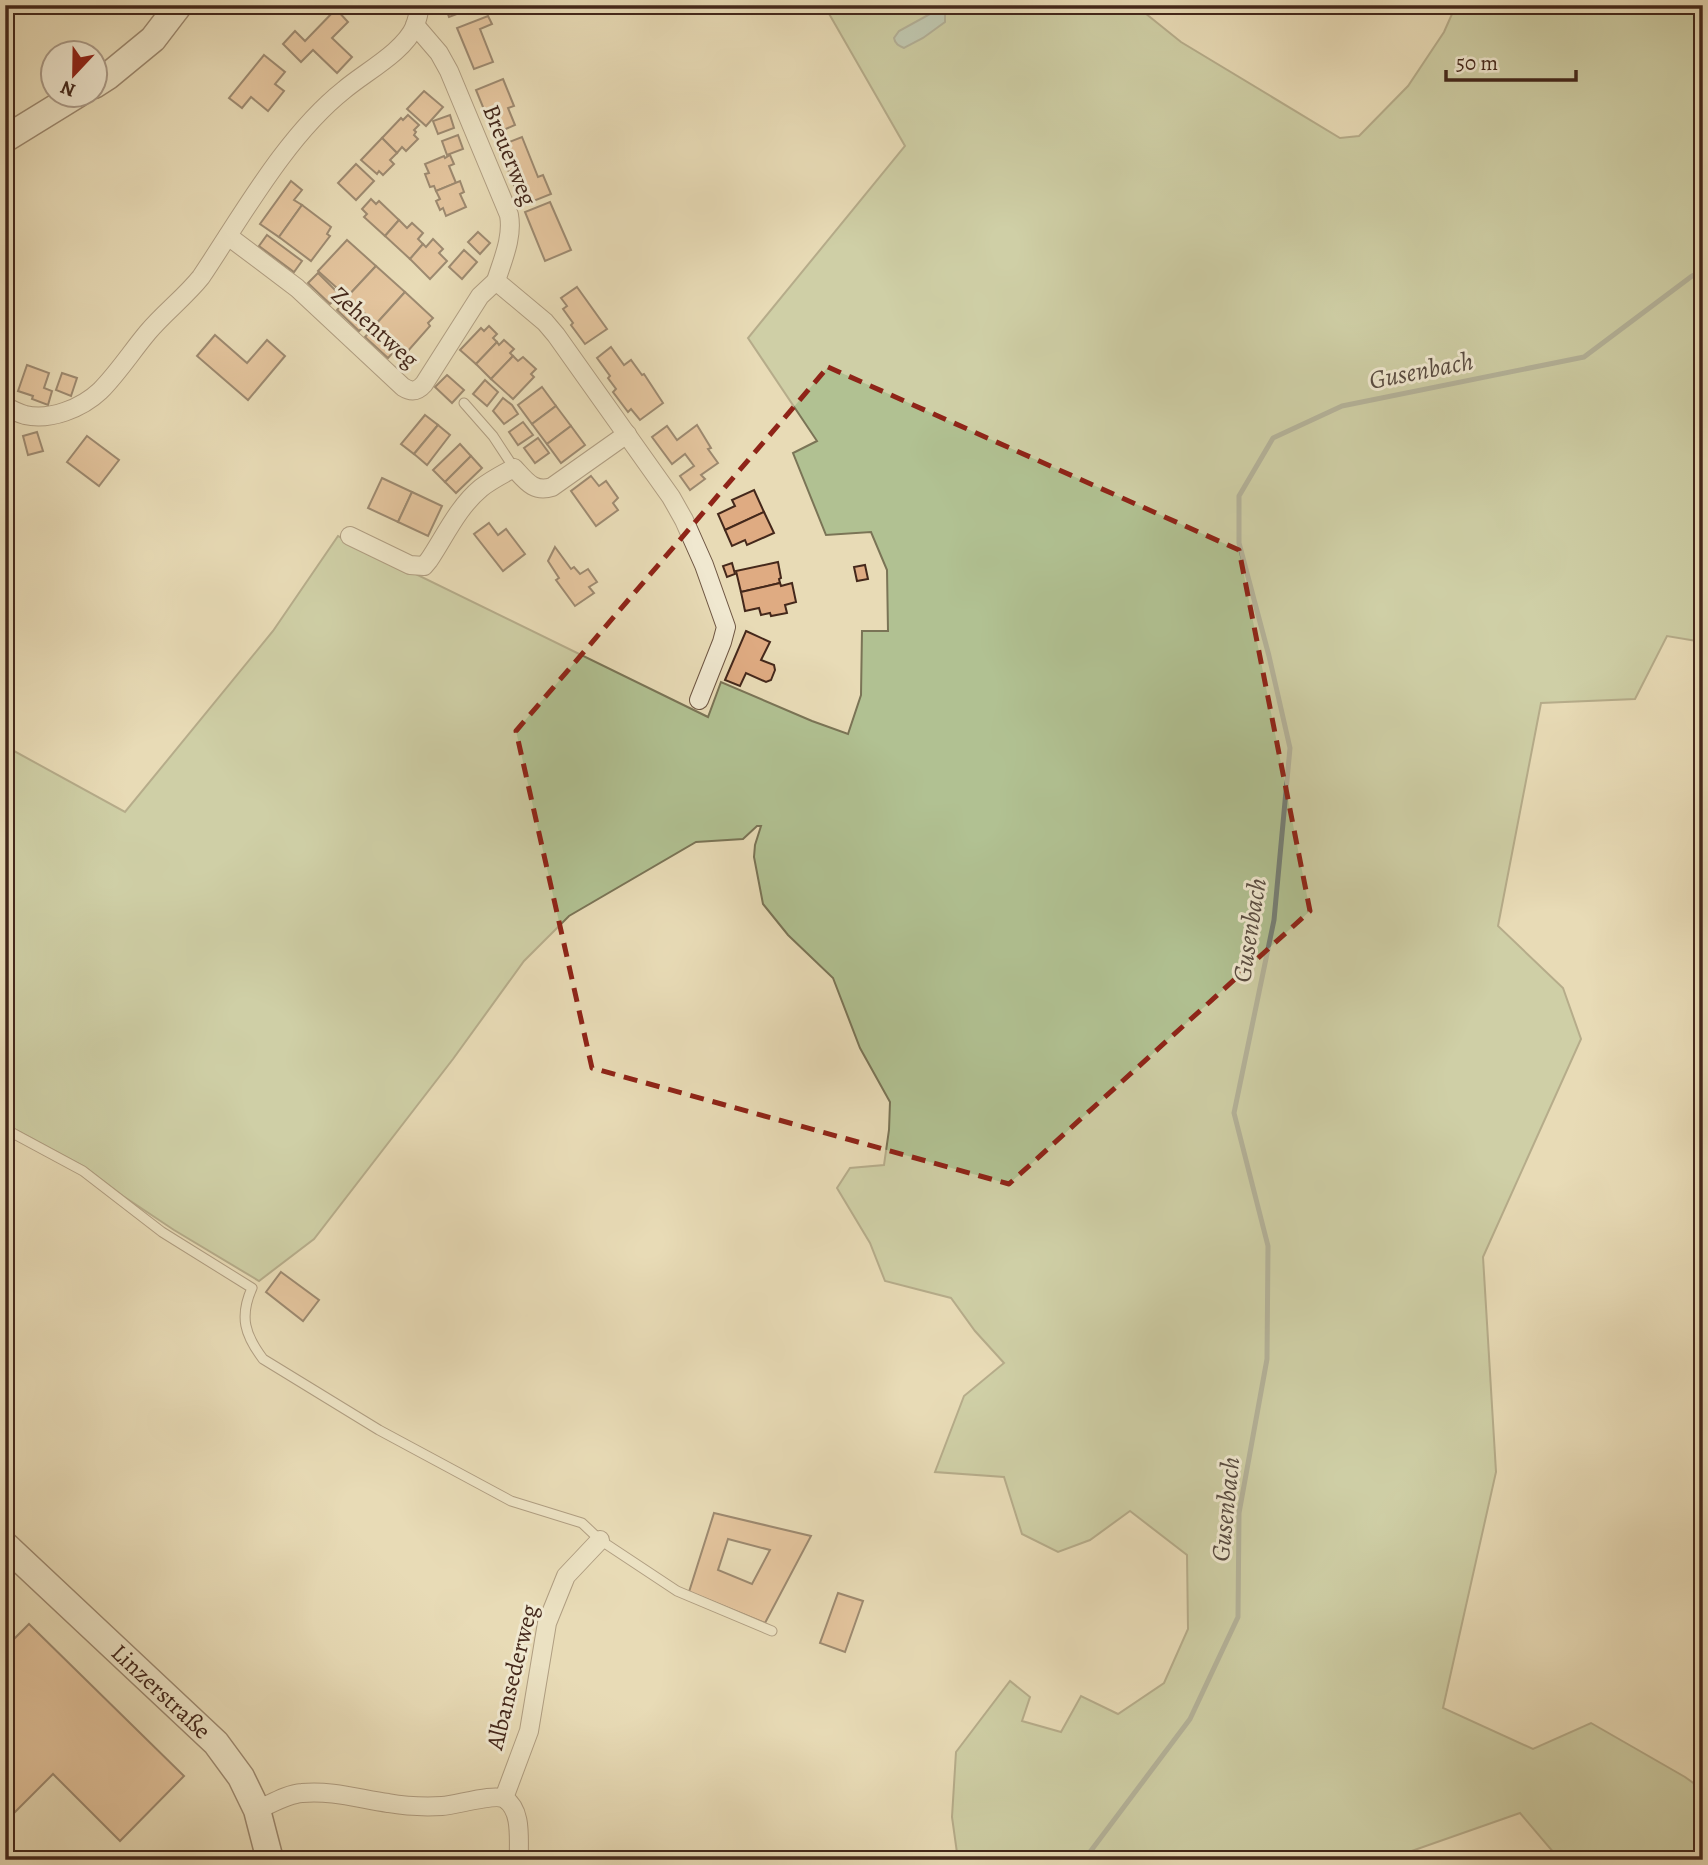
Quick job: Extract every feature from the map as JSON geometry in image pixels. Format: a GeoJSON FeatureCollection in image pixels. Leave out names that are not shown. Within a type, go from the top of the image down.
{"type":"FeatureCollection","features":[{"type":"Feature","properties":{"kind":"main road"},"geometry":{"type":"LineString","coordinates":[[108,76],[153,39],[178,5]]}},
{"type":"Feature","properties":{"kind":"main road"},"geometry":{"type":"LineString","coordinates":[[5,139],[55,108]]}},
{"type":"Feature","properties":{"kind":"main road","name":"Linzerstraße"},"geometry":{"type":"LineString","coordinates":[[8,1547],[216,1743],[241,1777],[257,1810],[270,1860]]}},
{"type":"Feature","properties":{"kind":"street"},"geometry":{"type":"LineString","coordinates":[[5,406],[25,415],[48,415],[71,409],[91,398],[150,330],[190,291],[276,165],[305,128],[342,91],[405,41],[415,25],[420,5]]}},
{"type":"Feature","properties":{"kind":"street","name":"Breuerweg"},"geometry":{"type":"LineString","coordinates":[[415,25],[439,53],[449,71],[509,215],[510,236],[496,281]]}},
{"type":"Feature","properties":{"kind":"street","name":"Zehentweg"},"geometry":{"type":"LineString","coordinates":[[228,236],[297,288],[409,390],[415,391],[424,384],[480,296],[496,281]]}},
{"type":"Feature","properties":{"kind":"street"},"geometry":{"type":"LineString","coordinates":[[496,281],[545,322],[556,335],[671,497],[684,520],[704,565],[726,627],[699,700]]}},
{"type":"Feature","properties":{"kind":"street"},"geometry":{"type":"LineString","coordinates":[[350,536],[411,565],[424,566],[461,509],[494,479],[514,468],[529,485],[544,490],[627,434]]}},
{"type":"Feature","properties":{"kind":"street","name":"Albansederweg"},"geometry":{"type":"LineString","coordinates":[[504,1798],[528,1731],[547,1623],[566,1576],[600,1540]]}},
{"type":"Feature","properties":{"kind":"street"},"geometry":{"type":"LineString","coordinates":[[257,1810],[300,1793],[328,1793],[389,1803],[444,1806],[490,1796],[504,1798],[515,1809],[519,1860]]}},
{"type":"Feature","properties":{"kind":"lane"},"geometry":{"type":"LineString","coordinates":[[464,403],[493,436],[514,468]]}},
{"type":"Feature","properties":{"kind":"lane"},"geometry":{"type":"LineString","coordinates":[[5,1129],[83,1171],[162,1232],[252,1288],[245,1307],[247,1334],[263,1359],[356,1416],[511,1501],[582,1523],[600,1540],[677,1591],[772,1631]]}},
{"type":"Feature","properties":{"kind":"highlighted area"},"geometry":{"type":"Polygon","coordinates":[[[828,367],[1239,550],[1310,911],[1009,1184],[592,1068],[516,731],[828,367]]]}},
{"type":"Feature","properties":{"kind":"green space"},"geometry":{"type":"Polygon","coordinates":[[[824,5],[1135,5],[1181,42],[1340,138],[1359,136],[1408,86],[1444,32],[1456,5],[1703,5],[1703,642],[1667,636],[1635,699],[1541,703],[1498,926],[1563,988],[1581,1039],[1483,1257],[1496,1472],[1443,1708],[1533,1749],[1591,1723],[1685,1777],[1703,1790],[1703,1860],[1560,1860],[1520,1813],[1386,1860],[958,1860],[952,1817],[956,1752],[1010,1681],[1030,1697],[1022,1721],[1061,1732],[1081,1696],[1118,1714],[1164,1683],[1188,1629],[1187,1555],[1130,1511],[1090,1540],[1058,1552],[1022,1534],[1004,1477],[935,1472],[964,1396],[1004,1363],[975,1331],[951,1298],[885,1281],[870,1243],[837,1188],[850,1168],[884,1165],[890,1102],[860,1048],[833,978],[788,935],[763,904],[754,857],[761,826],[757,826],[743,839],[696,842],[569,916],[524,961],[453,1059],[314,1239],[259,1281],[174,1230],[85,1167],[5,1124],[5,746],[125,812],[273,631],[338,536],[708,717],[721,682],[848,734],[861,695],[862,631],[888,631],[887,570],[871,532],[826,535],[793,453],[817,441],[748,338],[905,146],[824,5]]]}},
{"type":"Feature","properties":{"kind":"water"},"geometry":{"type":"Polygon","coordinates":[[[939,9],[945,14],[945,22],[904,48],[896,43],[894,38],[899,31],[939,9]]]}},
{"type":"Feature","properties":{"kind":"building"},"geometry":{"type":"Polygon","coordinates":[[[445,5],[463,5],[465,11],[449,17],[445,5]]]}},
{"type":"Feature","properties":{"kind":"building"},"geometry":{"type":"Polygon","coordinates":[[[336,9],[348,22],[332,38],[352,57],[337,73],[313,50],[301,62],[283,44],[295,31],[305,41],[336,9]]]}},
{"type":"Feature","properties":{"kind":"building"},"geometry":{"type":"Polygon","coordinates":[[[488,16],[492,24],[480,29],[493,62],[474,69],[457,28],[488,16]]]}},
{"type":"Feature","properties":{"kind":"building"},"geometry":{"type":"Polygon","coordinates":[[[264,55],[285,72],[275,84],[284,91],[268,111],[251,97],[242,108],[229,98],[264,55]]]}},
{"type":"Feature","properties":{"kind":"building"},"geometry":{"type":"Polygon","coordinates":[[[503,79],[514,106],[508,108],[515,125],[494,134],[476,90],[503,79]]]}},
{"type":"Feature","properties":{"kind":"building"},"geometry":{"type":"Polygon","coordinates":[[[424,91],[443,107],[426,126],[407,109],[424,91]]]}},
{"type":"Feature","properties":{"kind":"building"},"geometry":{"type":"Polygon","coordinates":[[[408,115],[419,125],[414,130],[418,139],[406,151],[402,147],[397,153],[382,138],[401,118],[403,120],[408,115]]]}},
{"type":"Feature","properties":{"kind":"building"},"geometry":{"type":"Polygon","coordinates":[[[450,115],[454,128],[438,134],[433,121],[450,115]]]}},
{"type":"Feature","properties":{"kind":"building"},"geometry":{"type":"Polygon","coordinates":[[[458,135],[463,149],[447,155],[442,141],[458,135]]]}},
{"type":"Feature","properties":{"kind":"building"},"geometry":{"type":"Polygon","coordinates":[[[522,137],[538,177],[543,175],[551,194],[526,204],[519,187],[515,188],[499,146],[522,137]]]}},
{"type":"Feature","properties":{"kind":"building"},"geometry":{"type":"Polygon","coordinates":[[[382,138],[397,153],[390,160],[394,164],[383,175],[379,171],[377,174],[361,160],[382,138]]]}},
{"type":"Feature","properties":{"kind":"building"},"geometry":{"type":"Polygon","coordinates":[[[450,155],[454,164],[449,166],[456,183],[436,191],[434,186],[430,187],[425,174],[429,173],[425,164],[450,155]]]}},
{"type":"Feature","properties":{"kind":"building"},"geometry":{"type":"Polygon","coordinates":[[[356,164],[374,181],[356,200],[338,183],[356,164]]]}},
{"type":"Feature","properties":{"kind":"building"},"geometry":{"type":"Polygon","coordinates":[[[291,181],[302,190],[294,200],[302,205],[279,237],[260,224],[291,181]]]}},
{"type":"Feature","properties":{"kind":"building"},"geometry":{"type":"Polygon","coordinates":[[[460,181],[464,192],[460,194],[466,207],[446,216],[436,201],[440,199],[436,191],[460,181]]]}},
{"type":"Feature","properties":{"kind":"building"},"geometry":{"type":"Polygon","coordinates":[[[371,199],[376,204],[379,201],[399,220],[385,236],[364,217],[367,214],[362,209],[371,199]]]}},
{"type":"Feature","properties":{"kind":"building"},"geometry":{"type":"Polygon","coordinates":[[[550,202],[571,250],[545,261],[525,212],[550,202]]]}},
{"type":"Feature","properties":{"kind":"building"},"geometry":{"type":"Polygon","coordinates":[[[302,205],[331,227],[327,234],[330,236],[311,261],[279,237],[302,205]]]}},
{"type":"Feature","properties":{"kind":"building"},"geometry":{"type":"Polygon","coordinates":[[[399,220],[407,228],[412,223],[423,233],[418,239],[423,244],[410,259],[385,236],[399,220]]]}},
{"type":"Feature","properties":{"kind":"building"},"geometry":{"type":"Polygon","coordinates":[[[478,232],[490,243],[480,254],[468,242],[478,232]]]}},
{"type":"Feature","properties":{"kind":"building"},"geometry":{"type":"Polygon","coordinates":[[[267,235],[302,261],[294,272],[259,246],[267,235]]]}},
{"type":"Feature","properties":{"kind":"building"},"geometry":{"type":"Polygon","coordinates":[[[433,239],[443,249],[439,253],[447,261],[430,279],[410,259],[423,244],[426,247],[433,239]]]}},
{"type":"Feature","properties":{"kind":"building"},"geometry":{"type":"Polygon","coordinates":[[[347,240],[376,266],[347,297],[318,271],[347,240]]]}},
{"type":"Feature","properties":{"kind":"building"},"geometry":{"type":"Polygon","coordinates":[[[464,250],[477,262],[462,279],[449,267],[464,250]]]}},
{"type":"Feature","properties":{"kind":"building"},"geometry":{"type":"Polygon","coordinates":[[[376,266],[405,292],[376,324],[347,297],[376,266]]]}},
{"type":"Feature","properties":{"kind":"building"},"geometry":{"type":"Polygon","coordinates":[[[318,273],[340,295],[330,304],[308,283],[318,273]]]}},
{"type":"Feature","properties":{"kind":"building"},"geometry":{"type":"Polygon","coordinates":[[[577,287],[607,329],[585,344],[571,325],[573,323],[563,309],[567,306],[561,298],[577,287]]]}},
{"type":"Feature","properties":{"kind":"building"},"geometry":{"type":"Polygon","coordinates":[[[405,292],[433,318],[428,323],[430,326],[407,352],[376,324],[405,292]]]}},
{"type":"Feature","properties":{"kind":"building"},"geometry":{"type":"Polygon","coordinates":[[[346,300],[369,321],[359,331],[337,310],[346,300]]]}},
{"type":"Feature","properties":{"kind":"building"},"geometry":{"type":"Polygon","coordinates":[[[375,326],[398,347],[388,358],[365,337],[375,326]]]}},
{"type":"Feature","properties":{"kind":"building"},"geometry":{"type":"Polygon","coordinates":[[[489,326],[497,334],[493,338],[497,342],[476,364],[460,350],[481,328],[484,331],[489,326]]]}},
{"type":"Feature","properties":{"kind":"building"},"geometry":{"type":"Polygon","coordinates":[[[215,335],[247,363],[267,340],[285,356],[248,400],[197,356],[215,335]]]}},
{"type":"Feature","properties":{"kind":"building"},"geometry":{"type":"Polygon","coordinates":[[[504,340],[514,349],[510,353],[513,356],[491,379],[476,364],[497,342],[499,345],[504,340]]]}},
{"type":"Feature","properties":{"kind":"building"},"geometry":{"type":"Polygon","coordinates":[[[611,347],[624,365],[631,360],[642,375],[644,374],[663,403],[640,420],[631,409],[628,412],[613,392],[616,389],[608,378],[610,376],[597,358],[611,347]]]}},
{"type":"Feature","properties":{"kind":"building"},"geometry":{"type":"Polygon","coordinates":[[[513,356],[518,361],[523,357],[536,369],[531,374],[534,377],[513,399],[491,379],[513,356]]]}},
{"type":"Feature","properties":{"kind":"building"},"geometry":{"type":"Polygon","coordinates":[[[27,365],[49,373],[44,388],[52,391],[48,405],[18,391],[27,365]]]}},
{"type":"Feature","properties":{"kind":"building"},"geometry":{"type":"Polygon","coordinates":[[[62,373],[77,378],[71,396],[56,390],[62,373]]]}},
{"type":"Feature","properties":{"kind":"building"},"geometry":{"type":"Polygon","coordinates":[[[447,375],[464,390],[452,403],[435,387],[447,375]]]}},
{"type":"Feature","properties":{"kind":"building"},"geometry":{"type":"Polygon","coordinates":[[[485,380],[498,392],[487,406],[473,394],[485,380]]]}},
{"type":"Feature","properties":{"kind":"building"},"geometry":{"type":"Polygon","coordinates":[[[542,387],[556,406],[532,424],[518,405],[542,387]]]}},
{"type":"Feature","properties":{"kind":"building"},"geometry":{"type":"Polygon","coordinates":[[[503,398],[518,414],[504,424],[493,411],[503,398]]]}},
{"type":"Feature","properties":{"kind":"building"},"geometry":{"type":"Polygon","coordinates":[[[556,406],[571,426],[547,444],[532,424],[556,406]]]}},
{"type":"Feature","properties":{"kind":"building"},"geometry":{"type":"Polygon","coordinates":[[[425,415],[438,425],[414,454],[401,444],[425,415]]]}},
{"type":"Feature","properties":{"kind":"building"},"geometry":{"type":"Polygon","coordinates":[[[523,422],[533,435],[518,445],[509,432],[523,422]]]}},
{"type":"Feature","properties":{"kind":"building"},"geometry":{"type":"Polygon","coordinates":[[[438,425],[450,435],[427,465],[414,454],[438,425]]]}},
{"type":"Feature","properties":{"kind":"building"},"geometry":{"type":"Polygon","coordinates":[[[697,425],[718,463],[701,475],[705,479],[690,490],[680,476],[694,466],[685,454],[672,464],[652,437],[667,426],[677,440],[697,425]]]}},
{"type":"Feature","properties":{"kind":"building"},"geometry":{"type":"Polygon","coordinates":[[[571,426],[585,445],[561,463],[547,444],[571,426]]]}},
{"type":"Feature","properties":{"kind":"building"},"geometry":{"type":"Polygon","coordinates":[[[37,432],[43,451],[28,455],[23,436],[37,432]]]}},
{"type":"Feature","properties":{"kind":"building"},"geometry":{"type":"Polygon","coordinates":[[[87,436],[119,460],[99,486],[67,462],[87,436]]]}},
{"type":"Feature","properties":{"kind":"building"},"geometry":{"type":"Polygon","coordinates":[[[538,438],[549,453],[535,463],[524,448],[538,438]]]}},
{"type":"Feature","properties":{"kind":"building"},"geometry":{"type":"Polygon","coordinates":[[[460,444],[471,456],[445,482],[433,470],[460,444]]]}},
{"type":"Feature","properties":{"kind":"building"},"geometry":{"type":"Polygon","coordinates":[[[471,456],[482,468],[456,493],[445,482],[471,456]]]}},
{"type":"Feature","properties":{"kind":"building"},"geometry":{"type":"Polygon","coordinates":[[[591,476],[599,486],[606,481],[618,498],[613,503],[618,510],[596,526],[571,491],[591,476]]]}},
{"type":"Feature","properties":{"kind":"building"},"geometry":{"type":"Polygon","coordinates":[[[382,478],[412,492],[398,522],[368,508],[382,478]]]}},
{"type":"Feature","properties":{"kind":"building"},"geometry":{"type":"Polygon","coordinates":[[[754,490],[764,512],[725,530],[718,514],[735,506],[732,500],[754,490]]]}},
{"type":"Feature","properties":{"kind":"building"},"geometry":{"type":"Polygon","coordinates":[[[412,492],[442,506],[428,536],[398,522],[412,492]]]}},
{"type":"Feature","properties":{"kind":"building"},"geometry":{"type":"Polygon","coordinates":[[[764,512],[774,533],[747,545],[745,540],[732,546],[725,530],[764,512]]]}},
{"type":"Feature","properties":{"kind":"building"},"geometry":{"type":"Polygon","coordinates":[[[489,523],[498,535],[506,529],[525,554],[503,571],[474,534],[489,523]]]}},
{"type":"Feature","properties":{"kind":"building"},"geometry":{"type":"Polygon","coordinates":[[[555,547],[571,569],[574,567],[580,574],[588,569],[597,582],[589,587],[594,593],[575,606],[556,580],[559,578],[548,561],[555,547]]]}},
{"type":"Feature","properties":{"kind":"building"},"geometry":{"type":"Polygon","coordinates":[[[778,562],[780,583],[741,592],[736,571],[778,562]]]}},
{"type":"Feature","properties":{"kind":"building"},"geometry":{"type":"Polygon","coordinates":[[[732,563],[735,574],[727,577],[723,566],[732,563]]]}},
{"type":"Feature","properties":{"kind":"building"},"geometry":{"type":"Polygon","coordinates":[[[865,565],[868,579],[857,581],[854,567],[865,565]]]}},
{"type":"Feature","properties":{"kind":"building"},"geometry":{"type":"Polygon","coordinates":[[[780,583],[781,586],[792,583],[796,602],[785,605],[787,613],[771,616],[770,613],[761,615],[759,608],[745,611],[741,592],[780,583]]]}},
{"type":"Feature","properties":{"kind":"building"},"geometry":{"type":"Polygon","coordinates":[[[746,631],[770,642],[761,660],[774,665],[775,670],[771,680],[766,682],[746,673],[740,686],[725,680],[746,631]]]}},
{"type":"Feature","properties":{"kind":"building"},"geometry":{"type":"Polygon","coordinates":[[[281,1272],[319,1300],[303,1321],[266,1292],[281,1272]]]}},
{"type":"Feature","properties":{"kind":"building"},"geometry":{"type":"Polygon","coordinates":[[[714,1513],[811,1536],[765,1623],[689,1592],[714,1513]],[[728,1539],[718,1570],[752,1584],[770,1550],[728,1539]]]}},
{"type":"Feature","properties":{"kind":"building"},"geometry":{"type":"Polygon","coordinates":[[[838,1593],[863,1601],[845,1652],[820,1643],[838,1593]]]}},
{"type":"Feature","properties":{"kind":"building"},"geometry":{"type":"Polygon","coordinates":[[[29,1624],[184,1776],[120,1841],[53,1774],[5,1822],[5,1648],[29,1624]]]}},
{"type":"Feature","properties":{"kind":"waterway","name":"Gusenbach"},"geometry":{"type":"LineString","coordinates":[[1087,1860],[1090,1852],[1190,1719],[1238,1617],[1239,1513],[1267,1359],[1268,1246],[1234,1113],[1274,920],[1290,748],[1239,543],[1239,496],[1273,438],[1342,406],[1584,357],[1692,276],[1703,271]]}}]}
